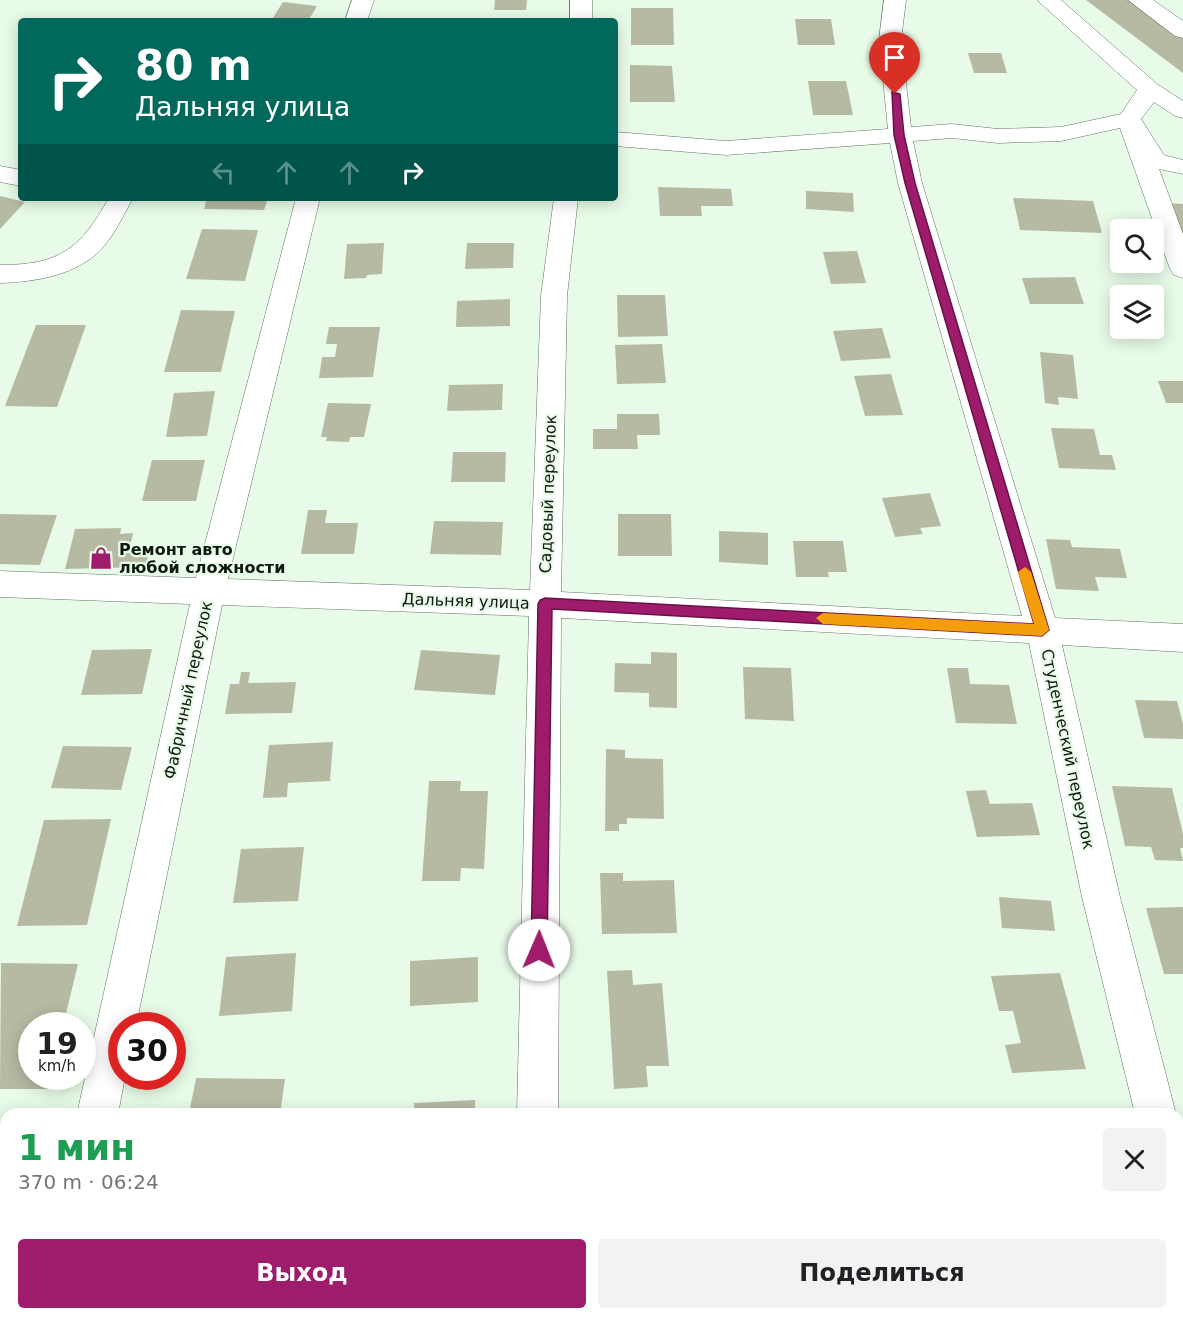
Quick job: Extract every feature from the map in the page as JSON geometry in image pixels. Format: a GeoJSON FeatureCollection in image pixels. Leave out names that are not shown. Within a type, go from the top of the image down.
{"type":"FeatureCollection","features":[{"type":"Feature","properties":{"kind":"street"},"geometry":{"type":"LineString","coordinates":[[357,18],[363,0]]}},
{"type":"Feature","properties":{"kind":"street"},"geometry":{"type":"LineString","coordinates":[[581,0],[581,18]]}},
{"type":"Feature","properties":{"kind":"street","name":"Студенческий переулок"},"geometry":{"type":"LineString","coordinates":[[895,0],[891,44],[899,135],[910,183],[1042,630],[1101,897],[1154,1108]]}},
{"type":"Feature","properties":{"kind":"street"},"geometry":{"type":"LineString","coordinates":[[1048,0],[1149,89],[1183,111]]}},
{"type":"Feature","properties":{"kind":"street"},"geometry":{"type":"LineString","coordinates":[[1139,0],[1183,31]]}},
{"type":"Feature","properties":{"kind":"street"},"geometry":{"type":"LineString","coordinates":[[618,139],[726,148],[952,131],[998,136],[1061,134],[1130,119],[1149,89]]}},
{"type":"Feature","properties":{"kind":"street"},"geometry":{"type":"LineString","coordinates":[[1130,119],[1156,161],[1183,167]]}},
{"type":"Feature","properties":{"kind":"street"},"geometry":{"type":"LineString","coordinates":[[1130,119],[1183,268]]}},
{"type":"Feature","properties":{"kind":"street"},"geometry":{"type":"LineString","coordinates":[[0,174],[18,177]]}},
{"type":"Feature","properties":{"kind":"street"},"geometry":{"type":"LineString","coordinates":[[0,274],[63,263],[92,245],[119,201]]}},
{"type":"Feature","properties":{"kind":"street","name":"Фабричный переулок"},"geometry":{"type":"LineString","coordinates":[[98,1108],[209,591],[307,201]]}},
{"type":"Feature","properties":{"kind":"street","name":"Садовый переулок"},"geometry":{"type":"LineString","coordinates":[[537,1108],[545,604],[554,296],[566,201]]}},
{"type":"Feature","properties":{"kind":"street","name":"Дальняя улица"},"geometry":{"type":"LineString","coordinates":[[0,585],[545,604],[1183,638]]}},
{"type":"Feature","properties":{"kind":"building"},"geometry":{"type":"Polygon","coordinates":[[[495,0],[527,0],[526,10],[494,10],[495,0]]]}},
{"type":"Feature","properties":{"kind":"building"},"geometry":{"type":"Polygon","coordinates":[[[1086,0],[1134,0],[1183,35],[1183,73],[1086,0]]]}},
{"type":"Feature","properties":{"kind":"building"},"geometry":{"type":"Polygon","coordinates":[[[283,2],[317,6],[310,18],[273,18],[283,2]]]}},
{"type":"Feature","properties":{"kind":"building"},"geometry":{"type":"Polygon","coordinates":[[[631,8],[673,8],[674,45],[631,45],[631,8]]]}},
{"type":"Feature","properties":{"kind":"building"},"geometry":{"type":"Polygon","coordinates":[[[795,19],[831,19],[835,45],[798,45],[795,19]]]}},
{"type":"Feature","properties":{"kind":"building"},"geometry":{"type":"Polygon","coordinates":[[[968,53],[1001,53],[1007,73],[974,73],[968,53]]]}},
{"type":"Feature","properties":{"kind":"building"},"geometry":{"type":"Polygon","coordinates":[[[630,65],[672,66],[675,102],[630,102],[630,65]]]}},
{"type":"Feature","properties":{"kind":"building"},"geometry":{"type":"Polygon","coordinates":[[[808,81],[846,81],[853,115],[813,115],[808,81]]]}},
{"type":"Feature","properties":{"kind":"building"},"geometry":{"type":"Polygon","coordinates":[[[658,187],[731,189],[733,206],[701,206],[702,216],[660,216],[658,187]]]}},
{"type":"Feature","properties":{"kind":"building"},"geometry":{"type":"Polygon","coordinates":[[[806,191],[853,193],[854,212],[806,209],[806,191]]]}},
{"type":"Feature","properties":{"kind":"building"},"geometry":{"type":"Polygon","coordinates":[[[0,196],[25,202],[0,229],[0,196]]]}},
{"type":"Feature","properties":{"kind":"building"},"geometry":{"type":"Polygon","coordinates":[[[1013,198],[1093,201],[1102,233],[1020,230],[1013,198]]]}},
{"type":"Feature","properties":{"kind":"building"},"geometry":{"type":"Polygon","coordinates":[[[206,201],[267,201],[264,210],[204,209],[206,201]]]}},
{"type":"Feature","properties":{"kind":"building"},"geometry":{"type":"Polygon","coordinates":[[[1166,203],[1183,204],[1183,236],[1166,203]]]}},
{"type":"Feature","properties":{"kind":"building"},"geometry":{"type":"Polygon","coordinates":[[[202,229],[258,230],[245,281],[186,279],[202,229]]]}},
{"type":"Feature","properties":{"kind":"building"},"geometry":{"type":"Polygon","coordinates":[[[384,243],[382,274],[367,275],[366,278],[344,279],[347,244],[384,243]]]}},
{"type":"Feature","properties":{"kind":"building"},"geometry":{"type":"Polygon","coordinates":[[[467,243],[514,243],[513,268],[465,269],[467,243]]]}},
{"type":"Feature","properties":{"kind":"building"},"geometry":{"type":"Polygon","coordinates":[[[857,251],[866,283],[831,284],[823,252],[857,251]]]}},
{"type":"Feature","properties":{"kind":"building"},"geometry":{"type":"Polygon","coordinates":[[[1075,277],[1084,304],[1030,304],[1022,278],[1075,277]]]}},
{"type":"Feature","properties":{"kind":"building"},"geometry":{"type":"Polygon","coordinates":[[[617,295],[665,295],[668,336],[618,337],[617,295]]]}},
{"type":"Feature","properties":{"kind":"building"},"geometry":{"type":"Polygon","coordinates":[[[510,299],[510,326],[456,327],[457,301],[510,299]]]}},
{"type":"Feature","properties":{"kind":"building"},"geometry":{"type":"Polygon","coordinates":[[[181,310],[235,311],[221,372],[164,372],[181,310]]]}},
{"type":"Feature","properties":{"kind":"building"},"geometry":{"type":"Polygon","coordinates":[[[36,325],[86,325],[57,407],[5,406],[36,325]]]}},
{"type":"Feature","properties":{"kind":"building"},"geometry":{"type":"Polygon","coordinates":[[[329,327],[380,327],[373,377],[319,378],[322,357],[335,357],[337,344],[326,344],[329,327]]]}},
{"type":"Feature","properties":{"kind":"building"},"geometry":{"type":"Polygon","coordinates":[[[882,328],[891,358],[841,361],[833,331],[882,328]]]}},
{"type":"Feature","properties":{"kind":"building"},"geometry":{"type":"Polygon","coordinates":[[[662,344],[666,383],[617,384],[615,345],[662,344]]]}},
{"type":"Feature","properties":{"kind":"building"},"geometry":{"type":"Polygon","coordinates":[[[1040,352],[1073,355],[1078,399],[1058,397],[1059,405],[1045,403],[1040,352]]]}},
{"type":"Feature","properties":{"kind":"building"},"geometry":{"type":"Polygon","coordinates":[[[891,374],[903,415],[865,416],[854,376],[891,374]]]}},
{"type":"Feature","properties":{"kind":"building"},"geometry":{"type":"Polygon","coordinates":[[[1158,381],[1183,381],[1183,403],[1166,403],[1158,381]]]}},
{"type":"Feature","properties":{"kind":"building"},"geometry":{"type":"Polygon","coordinates":[[[503,384],[502,410],[447,411],[449,385],[503,384]]]}},
{"type":"Feature","properties":{"kind":"building"},"geometry":{"type":"Polygon","coordinates":[[[215,391],[207,436],[166,437],[174,393],[215,391]]]}},
{"type":"Feature","properties":{"kind":"building"},"geometry":{"type":"Polygon","coordinates":[[[328,403],[371,404],[364,437],[350,437],[349,442],[326,441],[327,437],[321,437],[328,403]]]}},
{"type":"Feature","properties":{"kind":"building"},"geometry":{"type":"Polygon","coordinates":[[[617,414],[659,414],[660,435],[637,435],[638,449],[593,449],[593,429],[617,429],[617,414]]]}},
{"type":"Feature","properties":{"kind":"building"},"geometry":{"type":"Polygon","coordinates":[[[1051,428],[1094,429],[1100,455],[1112,455],[1116,470],[1059,468],[1051,428]]]}},
{"type":"Feature","properties":{"kind":"building"},"geometry":{"type":"Polygon","coordinates":[[[453,452],[506,452],[505,482],[451,482],[453,452]]]}},
{"type":"Feature","properties":{"kind":"building"},"geometry":{"type":"Polygon","coordinates":[[[152,460],[205,460],[196,501],[142,501],[152,460]]]}},
{"type":"Feature","properties":{"kind":"building"},"geometry":{"type":"Polygon","coordinates":[[[930,493],[941,526],[920,528],[923,534],[895,537],[882,498],[930,493]]]}},
{"type":"Feature","properties":{"kind":"building"},"geometry":{"type":"Polygon","coordinates":[[[308,510],[327,510],[325,523],[358,523],[354,554],[301,554],[308,510]]]}},
{"type":"Feature","properties":{"kind":"building"},"geometry":{"type":"Polygon","coordinates":[[[0,514],[57,515],[40,565],[0,564],[0,514]]]}},
{"type":"Feature","properties":{"kind":"building"},"geometry":{"type":"Polygon","coordinates":[[[618,514],[671,514],[672,556],[618,556],[618,514]]]}},
{"type":"Feature","properties":{"kind":"building"},"geometry":{"type":"Polygon","coordinates":[[[434,521],[503,522],[501,555],[430,554],[434,521]]]}},
{"type":"Feature","properties":{"kind":"building"},"geometry":{"type":"Polygon","coordinates":[[[121,528],[120,534],[133,533],[130,547],[149,547],[146,567],[65,569],[75,529],[121,528]]]}},
{"type":"Feature","properties":{"kind":"building"},"geometry":{"type":"Polygon","coordinates":[[[719,531],[768,533],[768,565],[719,562],[719,531]]]}},
{"type":"Feature","properties":{"kind":"building"},"geometry":{"type":"Polygon","coordinates":[[[1046,539],[1070,540],[1072,547],[1120,549],[1127,578],[1095,577],[1099,591],[1056,589],[1046,539]]]}},
{"type":"Feature","properties":{"kind":"building"},"geometry":{"type":"Polygon","coordinates":[[[793,541],[843,541],[847,572],[828,572],[829,577],[796,577],[793,541]]]}},
{"type":"Feature","properties":{"kind":"building"},"geometry":{"type":"Polygon","coordinates":[[[152,649],[142,694],[81,695],[92,650],[152,649]]]}},
{"type":"Feature","properties":{"kind":"building"},"geometry":{"type":"Polygon","coordinates":[[[421,650],[500,655],[495,695],[414,690],[421,650]]]}},
{"type":"Feature","properties":{"kind":"building"},"geometry":{"type":"Polygon","coordinates":[[[651,652],[677,653],[677,708],[649,707],[649,693],[614,692],[615,663],[651,664],[651,652]]]}},
{"type":"Feature","properties":{"kind":"building"},"geometry":{"type":"Polygon","coordinates":[[[743,667],[791,668],[794,721],[745,719],[743,667]]]}},
{"type":"Feature","properties":{"kind":"building"},"geometry":{"type":"Polygon","coordinates":[[[947,668],[968,668],[970,684],[1009,685],[1017,724],[956,723],[947,668]]]}},
{"type":"Feature","properties":{"kind":"building"},"geometry":{"type":"Polygon","coordinates":[[[241,672],[250,672],[248,683],[296,682],[292,713],[225,714],[230,684],[239,684],[241,672]]]}},
{"type":"Feature","properties":{"kind":"building"},"geometry":{"type":"Polygon","coordinates":[[[1135,700],[1177,701],[1183,724],[1183,739],[1144,738],[1135,700]]]}},
{"type":"Feature","properties":{"kind":"building"},"geometry":{"type":"Polygon","coordinates":[[[333,742],[330,781],[288,783],[287,797],[263,798],[269,745],[333,742]]]}},
{"type":"Feature","properties":{"kind":"building"},"geometry":{"type":"Polygon","coordinates":[[[63,746],[132,747],[121,790],[51,788],[63,746]]]}},
{"type":"Feature","properties":{"kind":"building"},"geometry":{"type":"Polygon","coordinates":[[[606,749],[625,750],[625,758],[663,759],[664,819],[627,818],[627,824],[619,824],[619,831],[605,831],[606,749]]]}},
{"type":"Feature","properties":{"kind":"building"},"geometry":{"type":"Polygon","coordinates":[[[429,781],[461,781],[460,791],[488,791],[484,869],[461,868],[460,881],[422,881],[429,781]]]}},
{"type":"Feature","properties":{"kind":"building"},"geometry":{"type":"Polygon","coordinates":[[[1112,786],[1172,788],[1183,834],[1183,848],[1180,848],[1183,861],[1155,860],[1151,847],[1125,846],[1112,786]]]}},
{"type":"Feature","properties":{"kind":"building"},"geometry":{"type":"Polygon","coordinates":[[[986,790],[990,804],[1032,803],[1040,835],[977,837],[966,791],[986,790]]]}},
{"type":"Feature","properties":{"kind":"building"},"geometry":{"type":"Polygon","coordinates":[[[111,819],[87,925],[17,926],[44,820],[111,819]]]}},
{"type":"Feature","properties":{"kind":"building"},"geometry":{"type":"Polygon","coordinates":[[[304,847],[298,901],[233,903],[241,849],[304,847]]]}},
{"type":"Feature","properties":{"kind":"building"},"geometry":{"type":"Polygon","coordinates":[[[600,873],[623,873],[623,881],[674,880],[677,933],[602,934],[600,873]]]}},
{"type":"Feature","properties":{"kind":"building"},"geometry":{"type":"Polygon","coordinates":[[[999,897],[1051,901],[1055,931],[1002,928],[999,897]]]}},
{"type":"Feature","properties":{"kind":"building"},"geometry":{"type":"Polygon","coordinates":[[[1183,907],[1183,974],[1164,974],[1146,908],[1183,907]]]}},
{"type":"Feature","properties":{"kind":"building"},"geometry":{"type":"Polygon","coordinates":[[[296,953],[292,1011],[219,1016],[226,957],[296,953]]]}},
{"type":"Feature","properties":{"kind":"building"},"geometry":{"type":"Polygon","coordinates":[[[478,957],[478,1002],[410,1006],[410,961],[478,957]]]}},
{"type":"Feature","properties":{"kind":"building"},"geometry":{"type":"Polygon","coordinates":[[[1,963],[78,964],[66,1012],[18,1012],[18,1089],[0,1089],[1,963]]]}},
{"type":"Feature","properties":{"kind":"building"},"geometry":{"type":"Polygon","coordinates":[[[632,970],[633,985],[662,983],[669,1066],[646,1066],[648,1087],[614,1089],[607,971],[632,970]]]}},
{"type":"Feature","properties":{"kind":"building"},"geometry":{"type":"Polygon","coordinates":[[[1060,973],[1086,1069],[1012,1073],[1005,1045],[1021,1043],[1013,1011],[999,1011],[991,976],[1060,973]]]}},
{"type":"Feature","properties":{"kind":"building"},"geometry":{"type":"Polygon","coordinates":[[[196,1078],[285,1079],[281,1108],[190,1108],[196,1078]]]}},
{"type":"Feature","properties":{"kind":"building"},"geometry":{"type":"Polygon","coordinates":[[[475,1100],[475,1108],[414,1108],[414,1103],[475,1100]]]}},
{"type":"Feature","properties":{"kind":"slow traffic"},"geometry":{"type":"LineString","coordinates":[[823,618],[1042,630],[1025,572]]}},
{"type":"Feature","properties":{"kind":"place","name":"Ремонт авто любой сложности"},"geometry":{"type":"Point","coordinates":[101,558]}},
{"type":"Feature","properties":{"kind":"route"},"geometry":{"type":"LineString","coordinates":[[539,950],[545,604],[1042,630],[910,183],[899,135],[895,94]]}}]}
